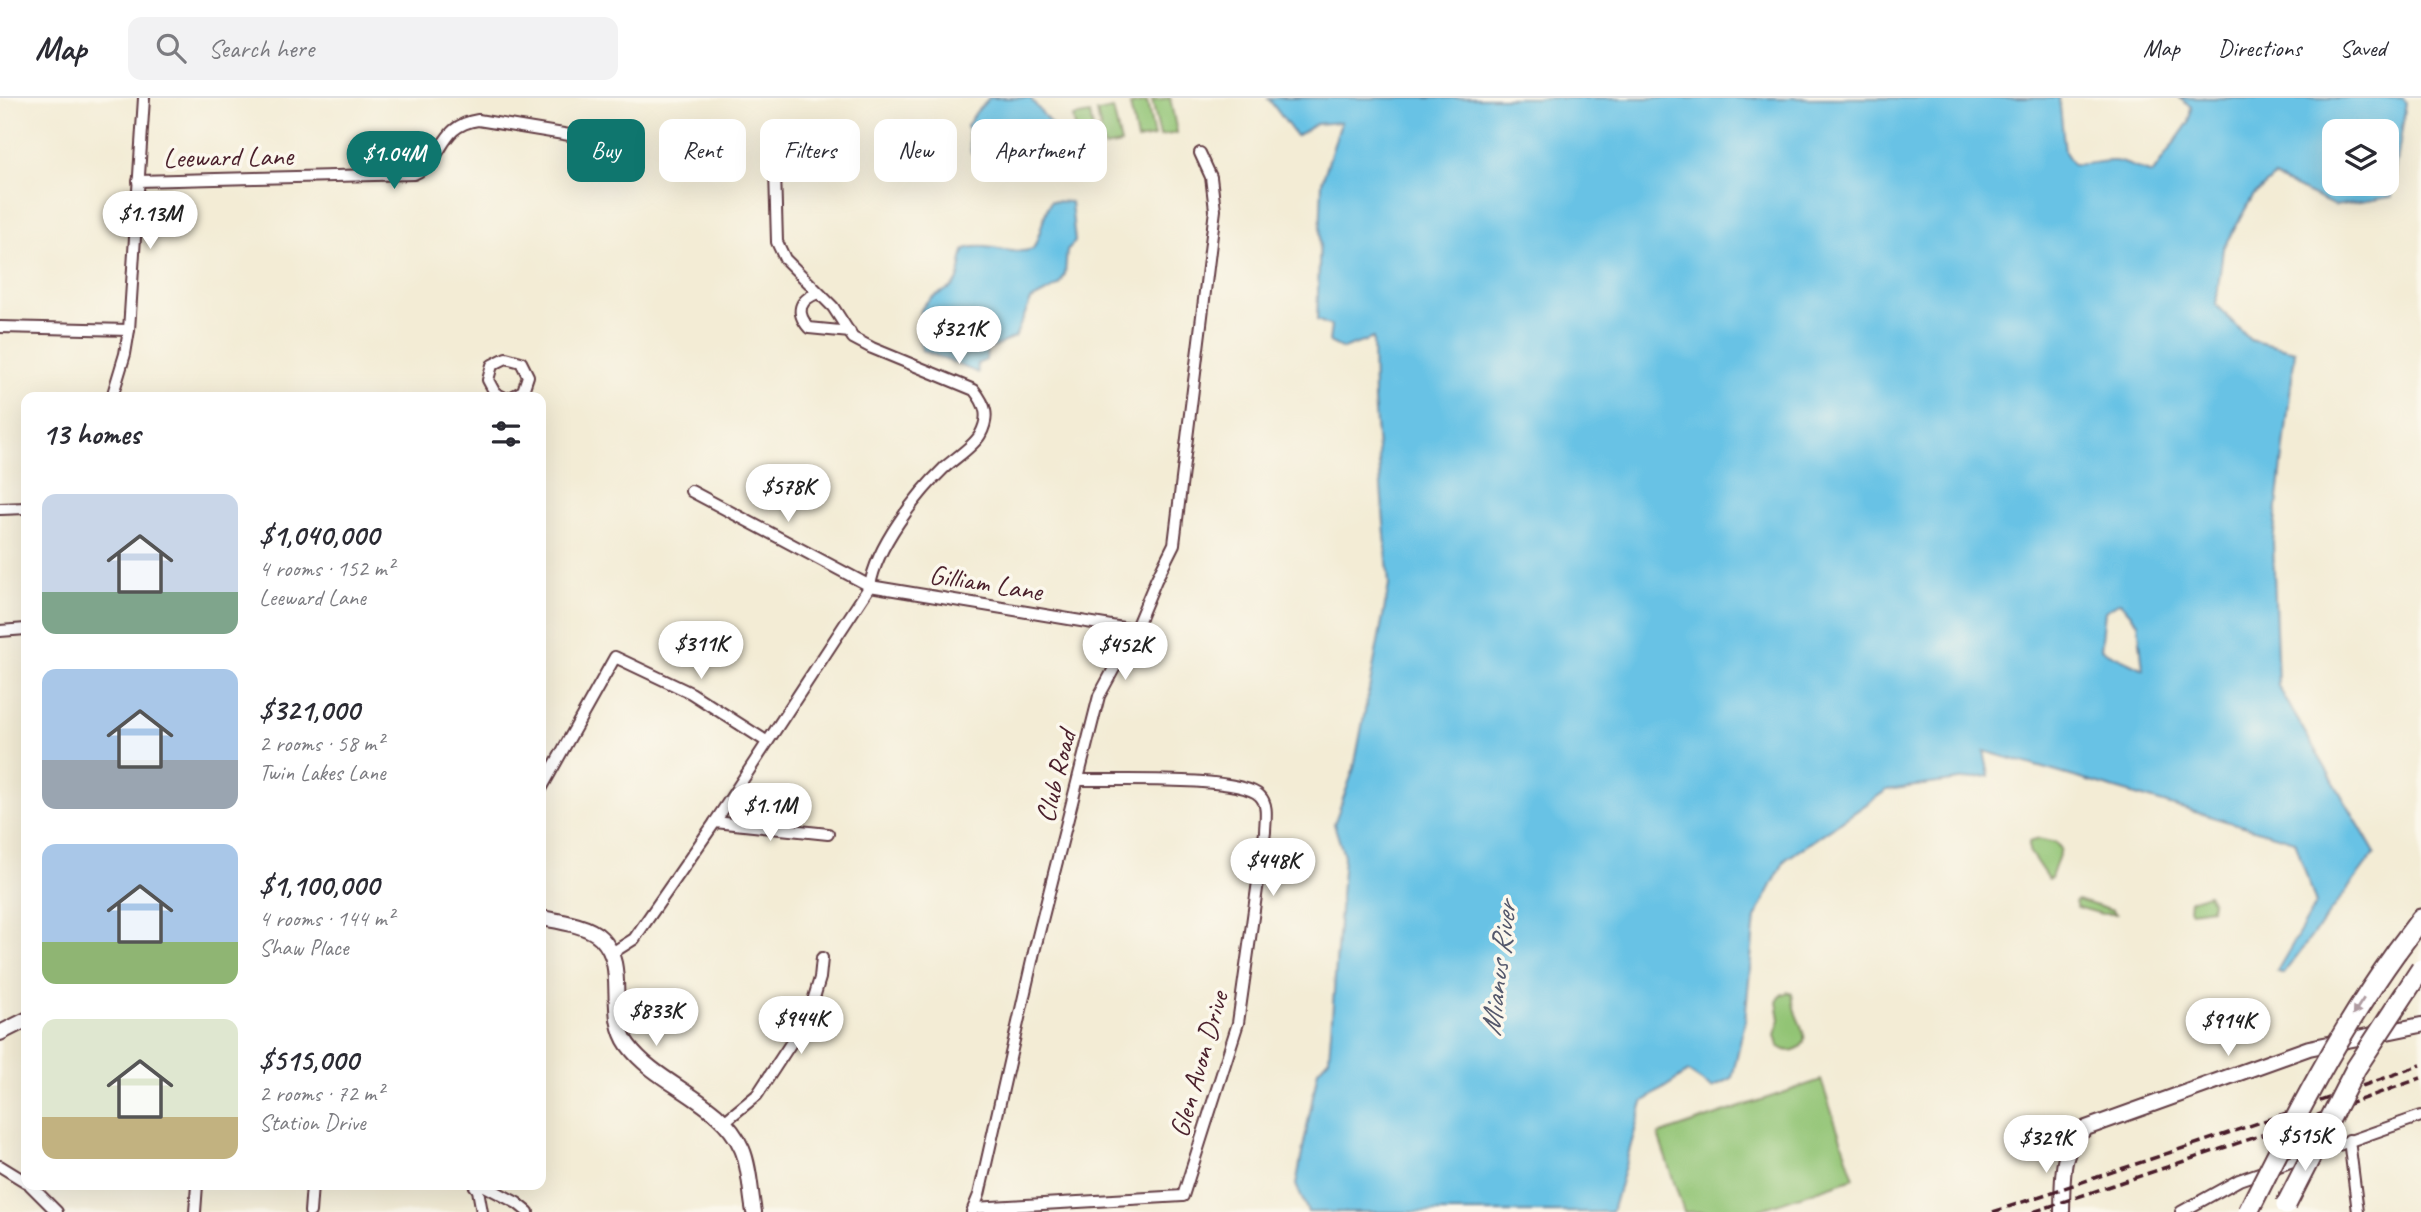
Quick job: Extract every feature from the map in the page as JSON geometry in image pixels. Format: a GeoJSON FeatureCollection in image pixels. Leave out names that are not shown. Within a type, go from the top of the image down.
{"type":"FeatureCollection","features":[{"type":"Feature","properties":{"kind":"highway"},"geometry":{"type":"LineString","coordinates":[[2248,1212],[2328,1056],[2354,1013],[2421,920]]}},
{"type":"Feature","properties":{"kind":"highway"},"geometry":{"type":"LineString","coordinates":[[2284,1208],[2356,1068],[2421,969]]}},
{"type":"Feature","properties":{"kind":"main road"},"geometry":{"type":"LineString","coordinates":[[546,919],[571,924],[600,936],[612,953],[619,1025],[627,1044],[648,1065],[724,1122],[736,1137],[743,1152],[754,1212]]}},
{"type":"Feature","properties":{"kind":"main road"},"geometry":{"type":"LineString","coordinates":[[0,1033],[21,1022]]}},
{"type":"Feature","properties":{"kind":"main road"},"geometry":{"type":"LineString","coordinates":[[2062,1212],[2066,1153],[2072,1141],[2086,1128],[2309,1048],[2421,1025]]}},
{"type":"Feature","properties":{"kind":"street"},"geometry":{"type":"LineString","coordinates":[[114,392],[130,330],[144,98]]}},
{"type":"Feature","properties":{"kind":"street","name":"Leeward Lane"},"geometry":{"type":"LineString","coordinates":[[138,181],[414,174],[429,165],[453,129],[463,122],[478,120],[567,136]]}},
{"type":"Feature","properties":{"kind":"street","name":"Club Road"},"geometry":{"type":"LineString","coordinates":[[973,1210],[1034,952],[1099,696],[1136,630],[1174,544],[1215,209],[1211,177],[1200,153]]}},
{"type":"Feature","properties":{"kind":"street"},"geometry":{"type":"LineString","coordinates":[[612,953],[634,939],[715,822],[870,586],[872,570],[922,489],[979,437],[985,423],[984,403],[974,390],[853,338],[833,307],[785,259],[777,242],[775,182]]}},
{"type":"Feature","properties":{"kind":"street"},"geometry":{"type":"LineString","coordinates":[[818,293],[807,297],[802,303],[800,313],[803,321],[809,328],[850,332]]}},
{"type":"Feature","properties":{"kind":"street"},"geometry":{"type":"LineString","coordinates":[[0,327],[130,330]]}},
{"type":"Feature","properties":{"kind":"street"},"geometry":{"type":"LineString","coordinates":[[496,392],[490,387],[488,380],[492,365],[506,358],[521,362],[528,376],[521,392]]}},
{"type":"Feature","properties":{"kind":"street","name":"Gilliam Lane"},"geometry":{"type":"LineString","coordinates":[[691,491],[870,586],[1136,630]]}},
{"type":"Feature","properties":{"kind":"street"},"geometry":{"type":"LineString","coordinates":[[0,509],[21,508]]}},
{"type":"Feature","properties":{"kind":"street"},"geometry":{"type":"LineString","coordinates":[[0,631],[21,629]]}},
{"type":"Feature","properties":{"kind":"street"},"geometry":{"type":"LineString","coordinates":[[546,780],[615,657],[691,693],[766,741]]}},
{"type":"Feature","properties":{"kind":"street","name":"Glen Avon Drive"},"geometry":{"type":"LineString","coordinates":[[973,1210],[1068,1208],[1183,1196],[1238,1023],[1253,927],[1266,806],[1260,795],[1249,789],[1213,782],[1078,780]]}},
{"type":"Feature","properties":{"kind":"street"},"geometry":{"type":"LineString","coordinates":[[715,822],[828,834]]}},
{"type":"Feature","properties":{"kind":"street"},"geometry":{"type":"LineString","coordinates":[[724,1122],[757,1095],[793,1040],[813,1001],[820,978],[822,958]]}},
{"type":"Feature","properties":{"kind":"street"},"geometry":{"type":"LineString","coordinates":[[2181,1212],[2239,1180],[2421,1116]]}},
{"type":"Feature","properties":{"kind":"street"},"geometry":{"type":"LineString","coordinates":[[2349,1140],[2358,1212]]}},
{"type":"Feature","properties":{"kind":"street"},"geometry":{"type":"LineString","coordinates":[[0,1166],[21,1179]]}},
{"type":"Feature","properties":{"kind":"street"},"geometry":{"type":"LineString","coordinates":[[35,1190],[57,1212]]}},
{"type":"Feature","properties":{"kind":"street"},"geometry":{"type":"LineString","coordinates":[[195,1212],[197,1190]]}},
{"type":"Feature","properties":{"kind":"street"},"geometry":{"type":"LineString","coordinates":[[310,1212],[312,1190]]}},
{"type":"Feature","properties":{"kind":"street"},"geometry":{"type":"LineString","coordinates":[[478,1190],[482,1212]]}},
{"type":"Feature","properties":{"kind":"street"},"geometry":{"type":"LineString","coordinates":[[492,1190],[528,1212]]}},
{"type":"Feature","properties":{"kind":"green space"},"geometry":{"type":"Polygon","coordinates":[[[1170,98],[1177,133],[1160,136],[1152,100],[1170,98]]]}},
{"type":"Feature","properties":{"kind":"green space"},"geometry":{"type":"Polygon","coordinates":[[[1147,102],[1154,137],[1137,140],[1130,105],[1147,102]]]}},
{"type":"Feature","properties":{"kind":"green space"},"geometry":{"type":"Polygon","coordinates":[[[1113,109],[1121,144],[1107,146],[1107,119],[1098,119],[1097,112],[1113,109]]]}},
{"type":"Feature","properties":{"kind":"green space"},"geometry":{"type":"Polygon","coordinates":[[[1090,114],[1091,119],[1073,119],[1090,114]]]}},
{"type":"Feature","properties":{"kind":"green space"},"geometry":{"type":"Polygon","coordinates":[[[2038,839],[2056,843],[2061,849],[2051,878],[2048,879],[2029,851],[2029,842],[2038,839]]]}},
{"type":"Feature","properties":{"kind":"green space"},"geometry":{"type":"Polygon","coordinates":[[[2208,894],[2212,902],[2211,908],[2189,909],[2190,900],[2208,894]]]}},
{"type":"Feature","properties":{"kind":"green space"},"geometry":{"type":"Polygon","coordinates":[[[2078,900],[2116,914],[2102,914],[2077,907],[2075,902],[2078,900]]]}},
{"type":"Feature","properties":{"kind":"green space"},"geometry":{"type":"Polygon","coordinates":[[[1788,992],[1792,994],[1794,1009],[1804,1033],[1800,1047],[1790,1051],[1778,1046],[1775,1035],[1780,1019],[1777,1002],[1781,995],[1788,992]]]}},
{"type":"Feature","properties":{"kind":"green space"},"geometry":{"type":"Polygon","coordinates":[[[1821,1080],[1854,1178],[1753,1212],[1684,1212],[1658,1135],[1821,1080]]]}},
{"type":"Feature","properties":{"kind":"water"},"geometry":{"type":"Polygon","coordinates":[[[989,98],[1030,98],[1047,119],[972,119],[989,98]]]}},
{"type":"Feature","properties":{"kind":"water","name":"Mianus River"},"geometry":{"type":"Polygon","coordinates":[[[1268,98],[2059,98],[2065,152],[2073,164],[2114,161],[2152,174],[2189,122],[2191,107],[2179,98],[2403,98],[2406,102],[2399,150],[2399,119],[2322,119],[2322,196],[2392,197],[2335,206],[2274,177],[2253,196],[2223,248],[2216,305],[2250,340],[2295,351],[2273,542],[2278,686],[2375,853],[2283,974],[2277,971],[2316,904],[2295,841],[1984,751],[1989,776],[1887,790],[1785,860],[1755,918],[1745,1021],[1732,1078],[1712,1088],[1688,1072],[1643,1102],[1612,1212],[1308,1212],[1296,1185],[1318,1070],[1329,1058],[1344,856],[1334,824],[1354,768],[1389,585],[1374,400],[1373,338],[1343,349],[1329,342],[1331,326],[1317,320],[1322,182],[1341,122],[1316,124],[1296,136],[1268,98]],[[2120,602],[2105,611],[2101,649],[2143,669],[2138,623],[2120,602]]]}},
{"type":"Feature","properties":{"kind":"water"},"geometry":{"type":"Polygon","coordinates":[[[971,120],[971,153],[967,126],[971,120]]]}},
{"type":"Feature","properties":{"kind":"water"},"geometry":{"type":"Polygon","coordinates":[[[1051,201],[1071,202],[1075,242],[1067,250],[1065,274],[1060,285],[1031,300],[1015,337],[987,349],[986,360],[977,364],[978,373],[922,350],[918,328],[920,313],[927,301],[957,281],[965,249],[1033,249],[1051,201]]]}},
{"type":"Feature","properties":{"kind":"railway"},"geometry":{"type":"LineString","coordinates":[[1993,1212],[2421,1065]]}},
{"type":"Feature","properties":{"kind":"railway"},"geometry":{"type":"LineString","coordinates":[[2033,1212],[2421,1078]]}}]}
